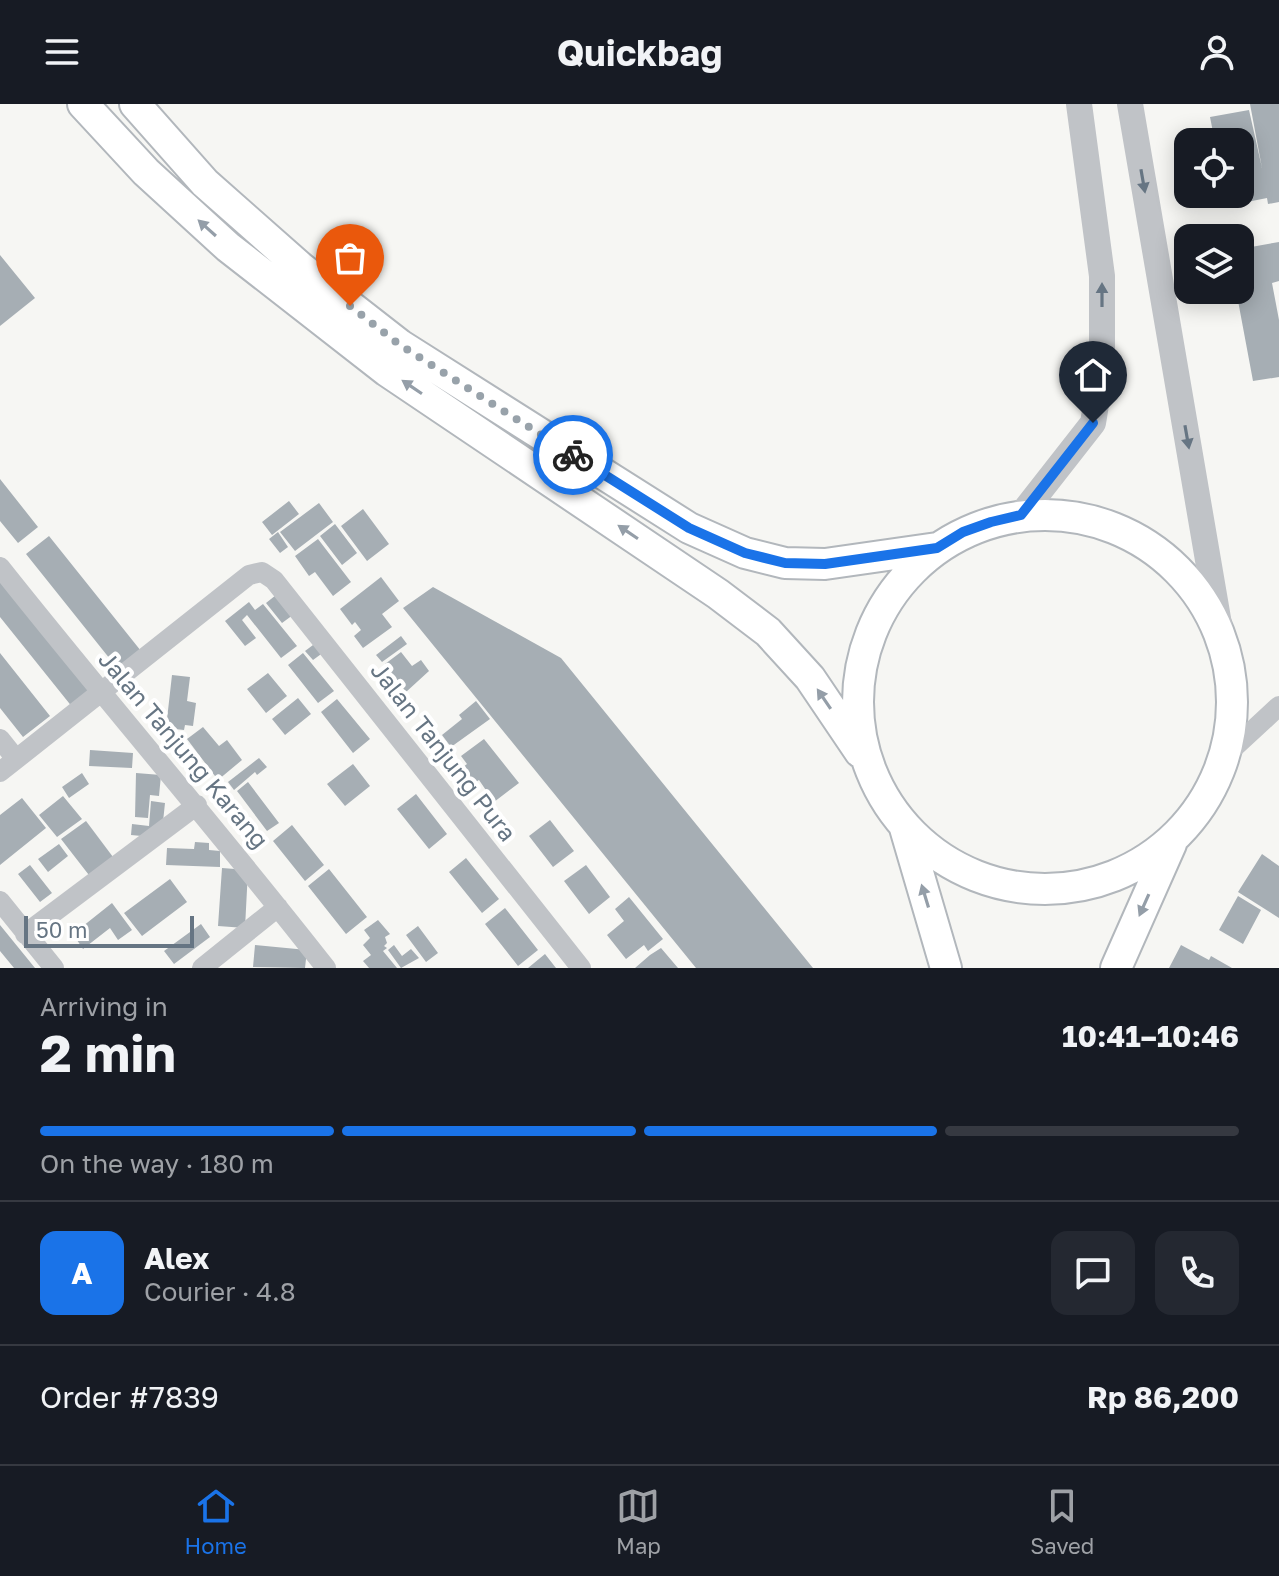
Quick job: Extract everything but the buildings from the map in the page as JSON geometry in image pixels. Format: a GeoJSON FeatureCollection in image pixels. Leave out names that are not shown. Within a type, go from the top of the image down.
{"type":"FeatureCollection","features":[{"type":"Feature","properties":{"kind":"main road"},"geometry":{"type":"LineString","coordinates":[[83,104],[146,172],[228,247],[375,361],[718,594],[768,632],[810,678],[868,764],[883,796],[904,825],[931,851],[963,870],[998,884],[1035,890],[1072,888],[1108,880],[1142,864],[1172,842],[1195,817],[1213,787],[1226,755],[1233,720],[1232,684],[1221,636],[1205,604],[1183,575],[1126,532],[1092,520],[1057,514],[1021,515],[963,532],[937,548],[911,570],[889,597],[869,638],[862,661],[858,695],[860,730],[868,764]]}},
{"type":"Feature","properties":{"kind":"main road"},"geometry":{"type":"LineString","coordinates":[[135,104],[205,183],[300,267],[400,345],[689,528],[745,553],[785,563],[825,564],[937,548]]}},
{"type":"Feature","properties":{"kind":"main road"},"geometry":{"type":"LineString","coordinates":[[904,825],[946,968]]}},
{"type":"Feature","properties":{"kind":"main road"},"geometry":{"type":"LineString","coordinates":[[1116,968],[1172,842]]}},
{"type":"Feature","properties":{"kind":"street"},"geometry":{"type":"LineString","coordinates":[[1021,515],[1093,423],[1102,368],[1102,276],[1079,104]]}},
{"type":"Feature","properties":{"kind":"street"},"geometry":{"type":"LineString","coordinates":[[1130,104],[1221,636]]}},
{"type":"Feature","properties":{"kind":"street","name":"Jalan Tanjung Karang"},"geometry":{"type":"LineString","coordinates":[[0,567],[99,691],[197,805],[326,968]]}},
{"type":"Feature","properties":{"kind":"street","name":"Jalan Tanjung Pura"},"geometry":{"type":"LineString","coordinates":[[99,691],[249,575],[262,572],[274,580],[581,968]]}},
{"type":"Feature","properties":{"kind":"street"},"geometry":{"type":"LineString","coordinates":[[0,739],[8,766],[99,691]]}},
{"type":"Feature","properties":{"kind":"street"},"geometry":{"type":"LineString","coordinates":[[1226,755],[1279,706]]}},
{"type":"Feature","properties":{"kind":"street"},"geometry":{"type":"LineString","coordinates":[[25,934],[197,805]]}},
{"type":"Feature","properties":{"kind":"street"},"geometry":{"type":"LineString","coordinates":[[0,901],[54,968]]}},
{"type":"Feature","properties":{"kind":"street"},"geometry":{"type":"LineString","coordinates":[[202,968],[278,907]]}},
{"type":"Feature","properties":{"kind":"way so far"},"geometry":{"type":"LineString","coordinates":[[350,306],[400,345],[573,455]]}},
{"type":"Feature","properties":{"kind":"route"},"geometry":{"type":"LineString","coordinates":[[573,455],[689,528],[745,553],[785,563],[825,564],[937,548],[963,532],[1021,515],[1093,423]]}}]}
